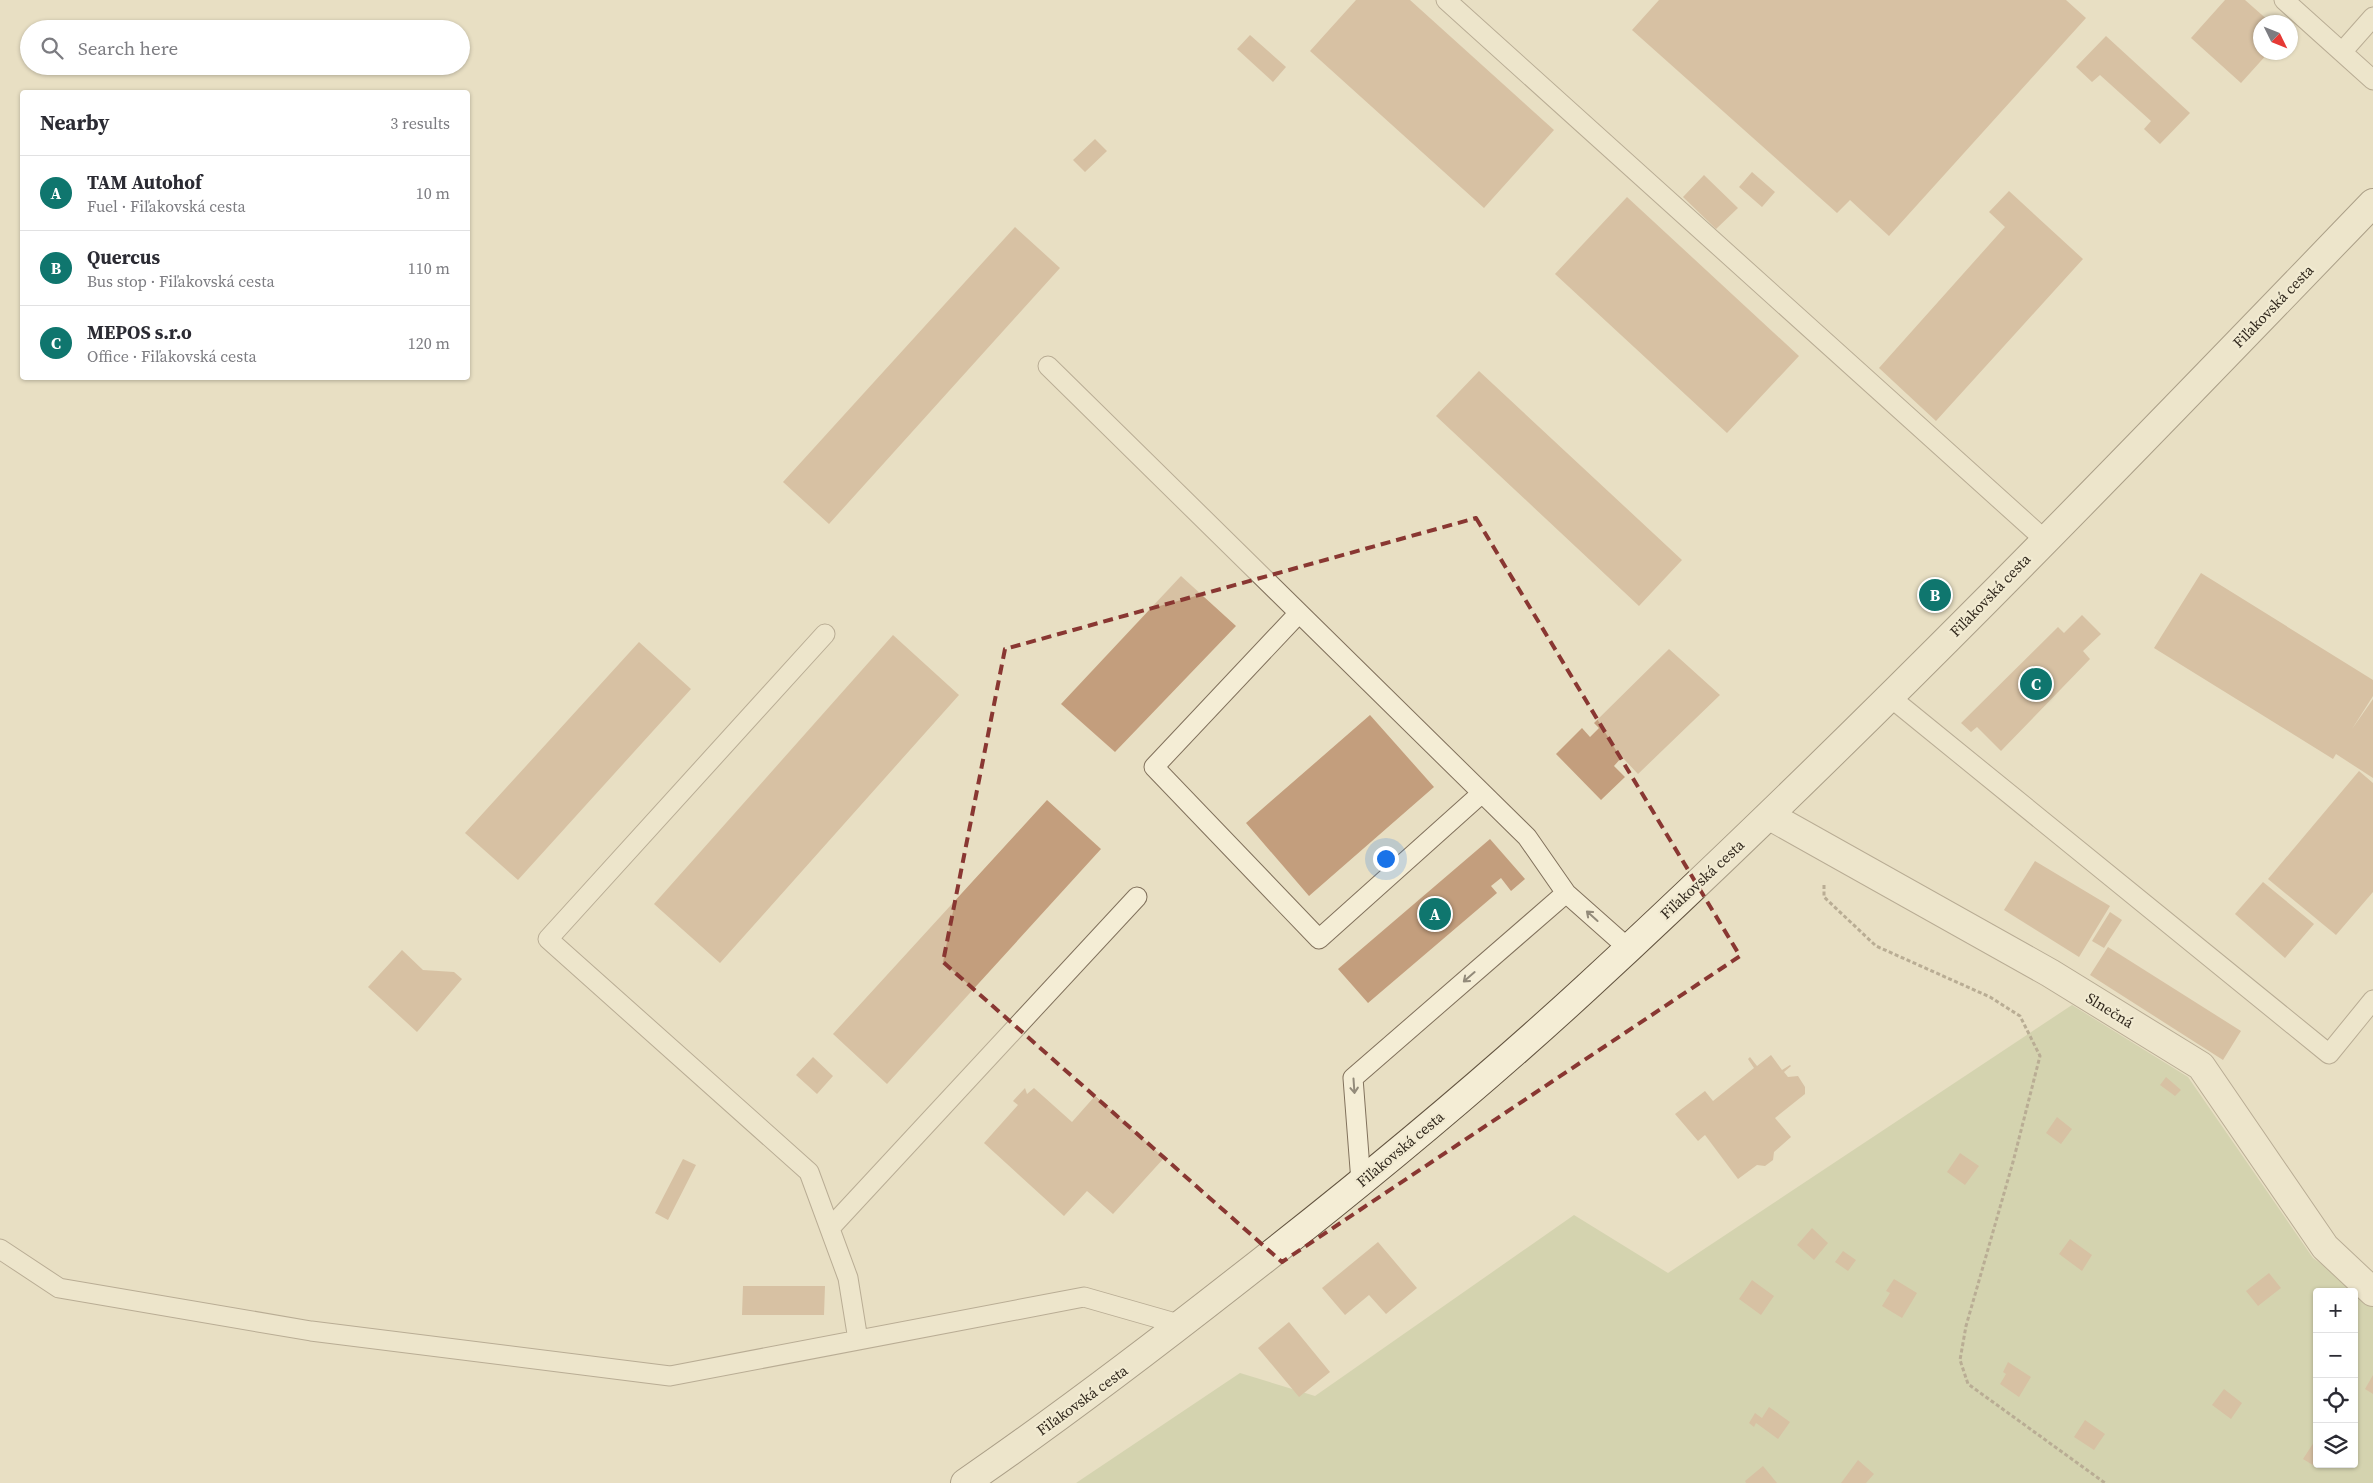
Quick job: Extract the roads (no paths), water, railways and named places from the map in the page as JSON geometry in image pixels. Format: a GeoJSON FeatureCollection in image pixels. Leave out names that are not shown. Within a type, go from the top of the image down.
{"type":"FeatureCollection","features":[{"type":"Feature","properties":{"kind":"street","name":"Fiľakovská cesta"},"geometry":{"type":"LineString","coordinates":[[965,1483],[1060,1418],[1362,1182],[1492,1071],[1628,948],[1770,816],[1890,696],[2373,203]]}},
{"type":"Feature","properties":{"kind":"street","name":"Slnečná"},"geometry":{"type":"LineString","coordinates":[[1770,816],[2050,973],[2201,1066],[2325,1247],[2373,1292]]}},
{"type":"Feature","properties":{"kind":"lane"},"geometry":{"type":"LineString","coordinates":[[1446,0],[2044,540]]}},
{"type":"Feature","properties":{"kind":"lane"},"geometry":{"type":"LineString","coordinates":[[2284,0],[2373,80]]}},
{"type":"Feature","properties":{"kind":"lane"},"geometry":{"type":"LineString","coordinates":[[2342,52],[2373,17]]}},
{"type":"Feature","properties":{"kind":"lane"},"geometry":{"type":"LineString","coordinates":[[1048,366],[1527,837],[1566,893],[1628,948]]}},
{"type":"Feature","properties":{"kind":"lane"},"geometry":{"type":"LineString","coordinates":[[1300,613],[1154,767],[1319,939],[1482,793]]}},
{"type":"Feature","properties":{"kind":"lane"},"geometry":{"type":"LineString","coordinates":[[825,634],[548,939],[809,1172],[848,1278],[858,1340]]}},
{"type":"Feature","properties":{"kind":"lane"},"geometry":{"type":"LineString","coordinates":[[1890,696],[2329,1054],[2373,1000]]}},
{"type":"Feature","properties":{"kind":"lane"},"geometry":{"type":"LineString","coordinates":[[1362,1182],[1353,1078],[1566,893]]}},
{"type":"Feature","properties":{"kind":"lane"},"geometry":{"type":"LineString","coordinates":[[830,1228],[1137,897]]}},
{"type":"Feature","properties":{"kind":"lane"},"geometry":{"type":"LineString","coordinates":[[0,1249],[59,1288],[311,1331],[670,1376],[1084,1296],[1182,1324]]}},
{"type":"Feature","properties":{"kind":"place","name":"Quercus"},"geometry":{"type":"Point","coordinates":[1935,595]}},
{"type":"Feature","properties":{"kind":"place","name":"MEPOS s.r.o"},"geometry":{"type":"Point","coordinates":[2036,684]}},
{"type":"Feature","properties":{"kind":"place","name":"TAM Autohof"},"geometry":{"type":"Point","coordinates":[1435,914]}}]}
